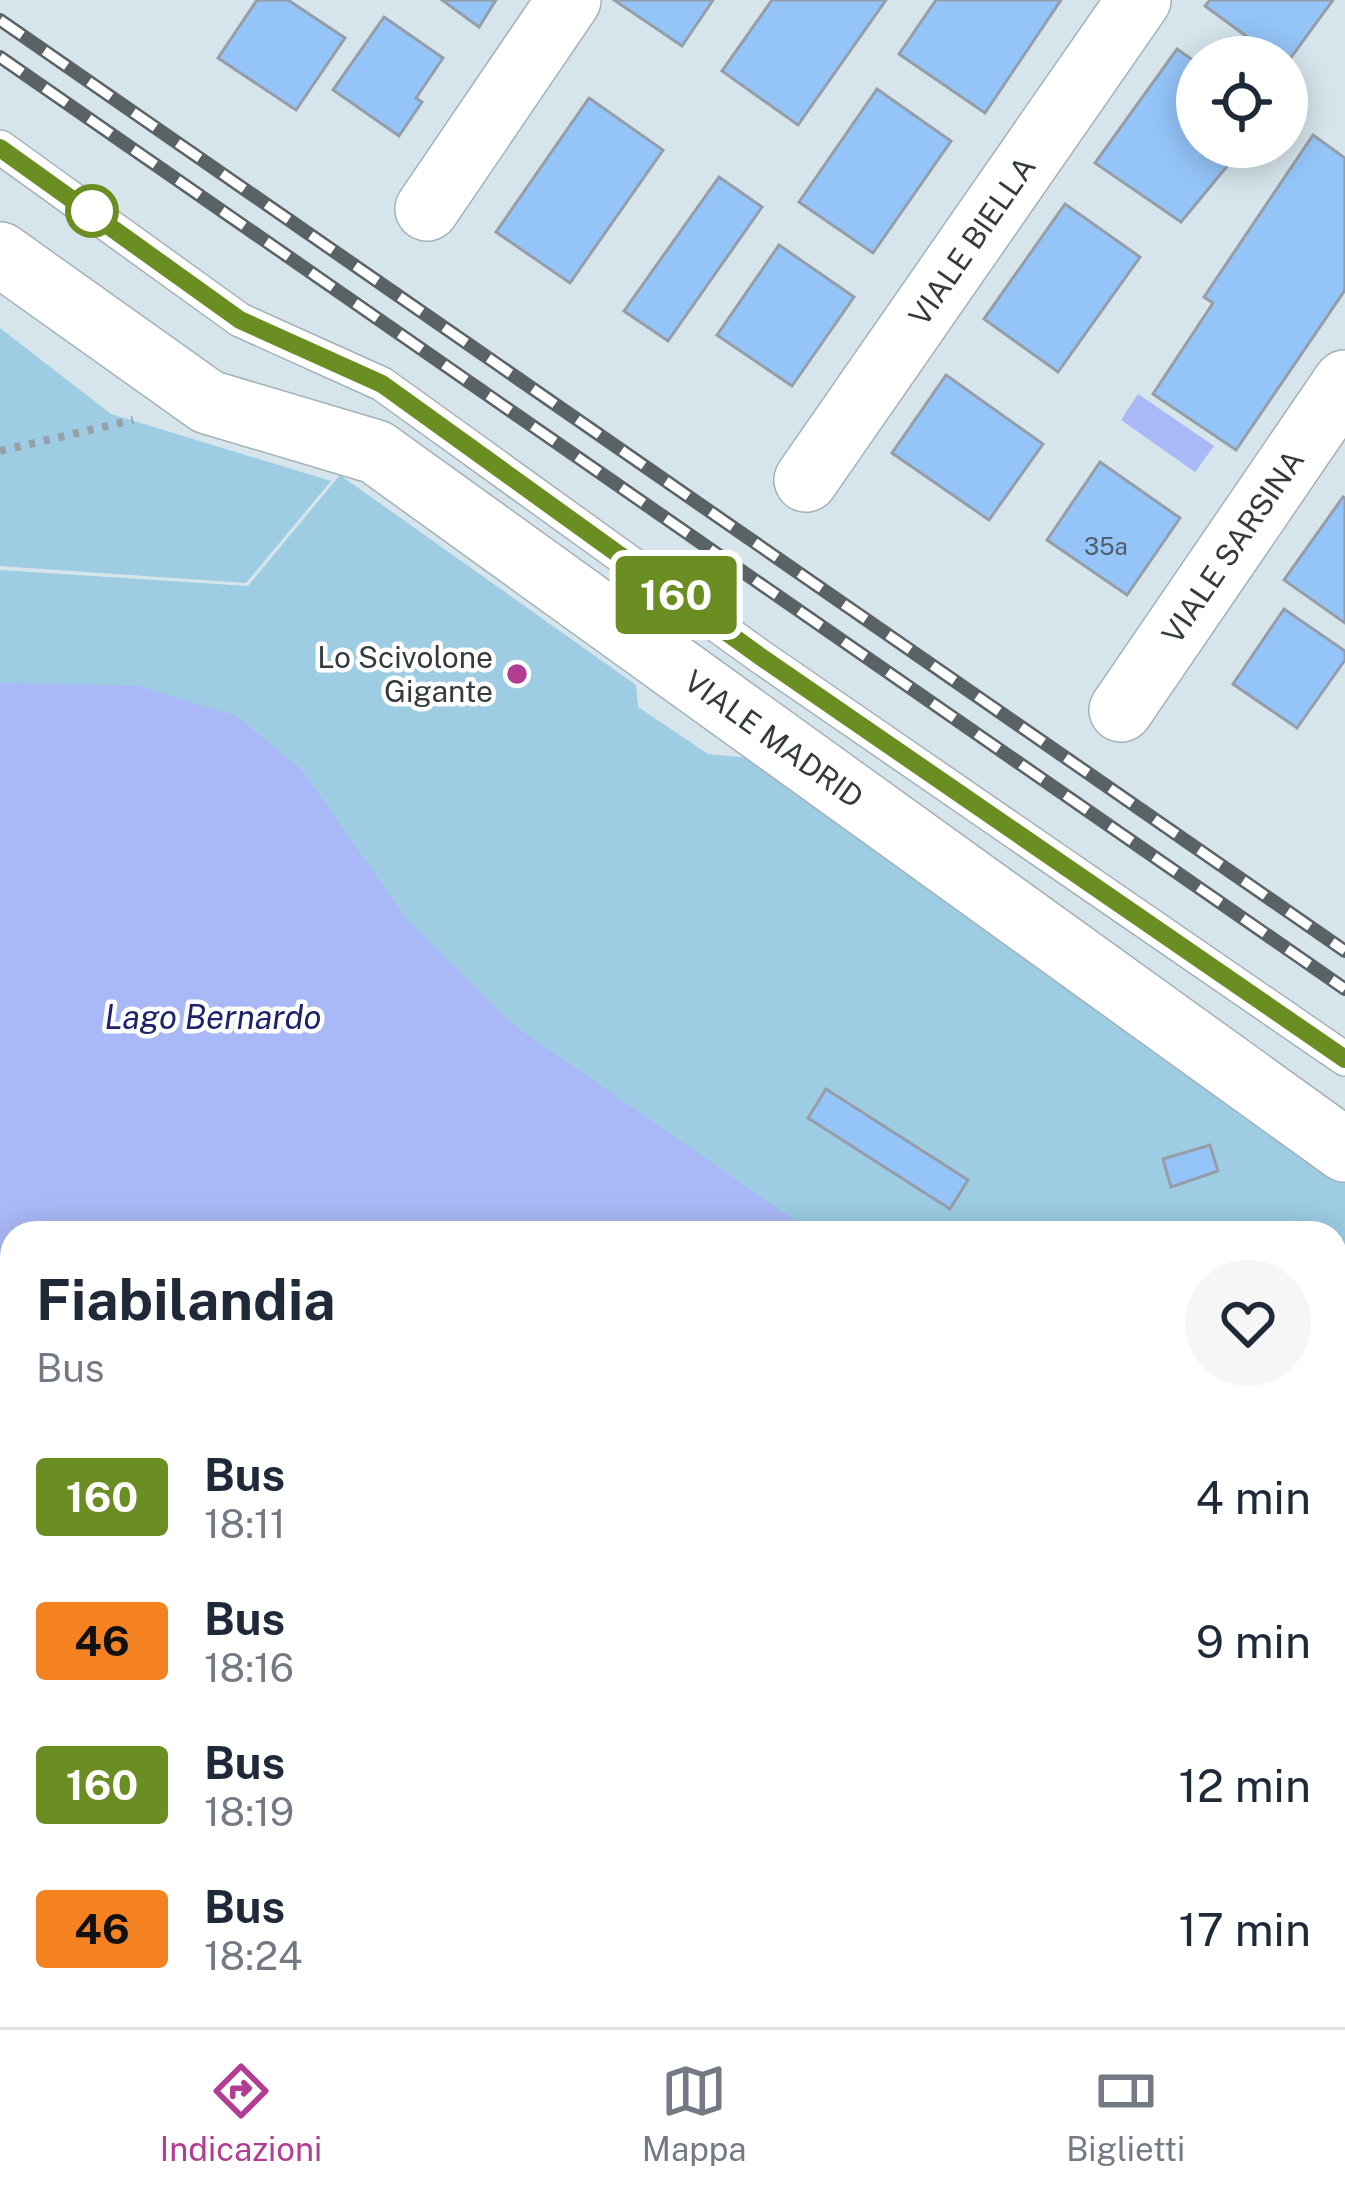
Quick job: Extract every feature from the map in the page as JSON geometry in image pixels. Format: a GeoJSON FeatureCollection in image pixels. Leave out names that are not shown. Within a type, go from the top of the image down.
{"type":"FeatureCollection","features":[{"type":"Feature","properties":{"kind":"street"},"geometry":{"type":"LineString","coordinates":[[427,209],[568,0]]}},
{"type":"Feature","properties":{"kind":"street","name":"VIALE BIELLA"},"geometry":{"type":"LineString","coordinates":[[806,480],[1139,0]]}},
{"type":"Feature","properties":{"kind":"street","name":"VIALE MADRID"},"geometry":{"type":"LineString","coordinates":[[0,254],[208,402],[376,452],[1345,1150]]}},
{"type":"Feature","properties":{"kind":"street","name":"VIALE SARSINA"},"geometry":{"type":"LineString","coordinates":[[1121,710],[1345,382]]}},
{"type":"Feature","properties":{"kind":"lane"},"geometry":{"type":"LineString","coordinates":[[0,148],[240,320],[382,384],[761,657],[1345,1059]]}},
{"type":"Feature","properties":{"kind":"path"},"geometry":{"type":"LineString","coordinates":[[0,451],[208,402]]}},
{"type":"Feature","properties":{"kind":"shaded area"},"geometry":{"type":"Polygon","coordinates":[[[0,328],[111,414],[331,481],[246,583],[0,566],[0,328]]]}},
{"type":"Feature","properties":{"kind":"shaded area"},"geometry":{"type":"Polygon","coordinates":[[[340,475],[636,685],[638,707],[708,754],[749,758],[1345,1167],[1345,1221],[0,1221],[0,570],[248,586],[340,475]]]}},
{"type":"Feature","properties":{"kind":"water"},"geometry":{"type":"Polygon","coordinates":[[[1138,394],[1214,446],[1195,472],[1121,420],[1138,394]]]}},
{"type":"Feature","properties":{"kind":"water","name":"Lago Bernardo"},"geometry":{"type":"Polygon","coordinates":[[[0,683],[138,686],[236,716],[301,769],[406,918],[515,1026],[796,1221],[0,1221],[0,683]]]}},
{"type":"Feature","properties":{"kind":"building"},"geometry":{"type":"Polygon","coordinates":[[[257,0],[288,0],[345,38],[296,110],[218,58],[257,0]]]}},
{"type":"Feature","properties":{"kind":"building"},"geometry":{"type":"Polygon","coordinates":[[[442,0],[496,0],[479,27],[442,0]]]}},
{"type":"Feature","properties":{"kind":"building"},"geometry":{"type":"Polygon","coordinates":[[[614,0],[713,0],[682,46],[614,0]]]}},
{"type":"Feature","properties":{"kind":"building"},"geometry":{"type":"Polygon","coordinates":[[[772,0],[886,0],[798,125],[722,71],[772,0]]]}},
{"type":"Feature","properties":{"kind":"building"},"geometry":{"type":"Polygon","coordinates":[[[936,0],[1061,0],[985,113],[899,54],[936,0]]]}},
{"type":"Feature","properties":{"kind":"building"},"geometry":{"type":"Polygon","coordinates":[[[1210,0],[1333,0],[1307,36],[1246,36],[1205,6],[1210,0]]]}},
{"type":"Feature","properties":{"kind":"building"},"geometry":{"type":"Polygon","coordinates":[[[384,17],[443,58],[416,98],[422,102],[399,136],[333,90],[384,17]]]}},
{"type":"Feature","properties":{"kind":"building"},"geometry":{"type":"Polygon","coordinates":[[[1176,50],[1176,168],[1226,168],[1181,222],[1095,163],[1176,50]]]}},
{"type":"Feature","properties":{"kind":"building"},"geometry":{"type":"Polygon","coordinates":[[[877,89],[951,141],[873,253],[799,202],[877,89]]]}},
{"type":"Feature","properties":{"kind":"building"},"geometry":{"type":"Polygon","coordinates":[[[589,98],[663,150],[570,283],[496,232],[589,98]]]}},
{"type":"Feature","properties":{"kind":"building"},"geometry":{"type":"Polygon","coordinates":[[[1313,135],[1345,158],[1345,290],[1236,450],[1153,394],[1213,303],[1204,297],[1291,168],[1308,168],[1308,142],[1313,135]]]}},
{"type":"Feature","properties":{"kind":"building"},"geometry":{"type":"Polygon","coordinates":[[[719,177],[762,207],[668,341],[624,311],[719,177]]]}},
{"type":"Feature","properties":{"kind":"building"},"geometry":{"type":"Polygon","coordinates":[[[1065,204],[1140,257],[1058,372],[984,319],[1065,204]]]}},
{"type":"Feature","properties":{"kind":"building"},"geometry":{"type":"Polygon","coordinates":[[[779,245],[854,297],[792,386],[717,335],[779,245]]]}},
{"type":"Feature","properties":{"kind":"building"},"geometry":{"type":"Polygon","coordinates":[[[946,375],[1043,444],[989,520],[892,453],[946,375]]]}},
{"type":"Feature","properties":{"kind":"building"},"geometry":{"type":"Polygon","coordinates":[[[1100,462],[1180,518],[1127,595],[1047,540],[1100,462]]]}},
{"type":"Feature","properties":{"kind":"building"},"geometry":{"type":"Polygon","coordinates":[[[1345,498],[1345,623],[1284,580],[1345,498]]]}},
{"type":"Feature","properties":{"kind":"building"},"geometry":{"type":"Polygon","coordinates":[[[1284,609],[1345,651],[1345,660],[1297,728],[1233,684],[1284,609]]]}},
{"type":"Feature","properties":{"kind":"building"},"geometry":{"type":"Polygon","coordinates":[[[826,1089],[968,1180],[950,1209],[808,1118],[826,1089]]]}},
{"type":"Feature","properties":{"kind":"building"},"geometry":{"type":"Polygon","coordinates":[[[1210,1145],[1218,1171],[1171,1187],[1163,1159],[1210,1145]]]}},
{"type":"Feature","properties":{"kind":"railway"},"geometry":{"type":"LineString","coordinates":[[0,20],[1345,951]]}},
{"type":"Feature","properties":{"kind":"railway"},"geometry":{"type":"LineString","coordinates":[[0,57],[1345,989]]}},
{"type":"Feature","properties":{"kind":"bus line","name":"160"},"geometry":{"type":"LineString","coordinates":[[0,148],[240,320],[382,384],[761,657],[1345,1059]]}},
{"type":"Feature","properties":{"kind":"place","name":"Lo Scivolone Gigante"},"geometry":{"type":"Point","coordinates":[517,674]}}]}
